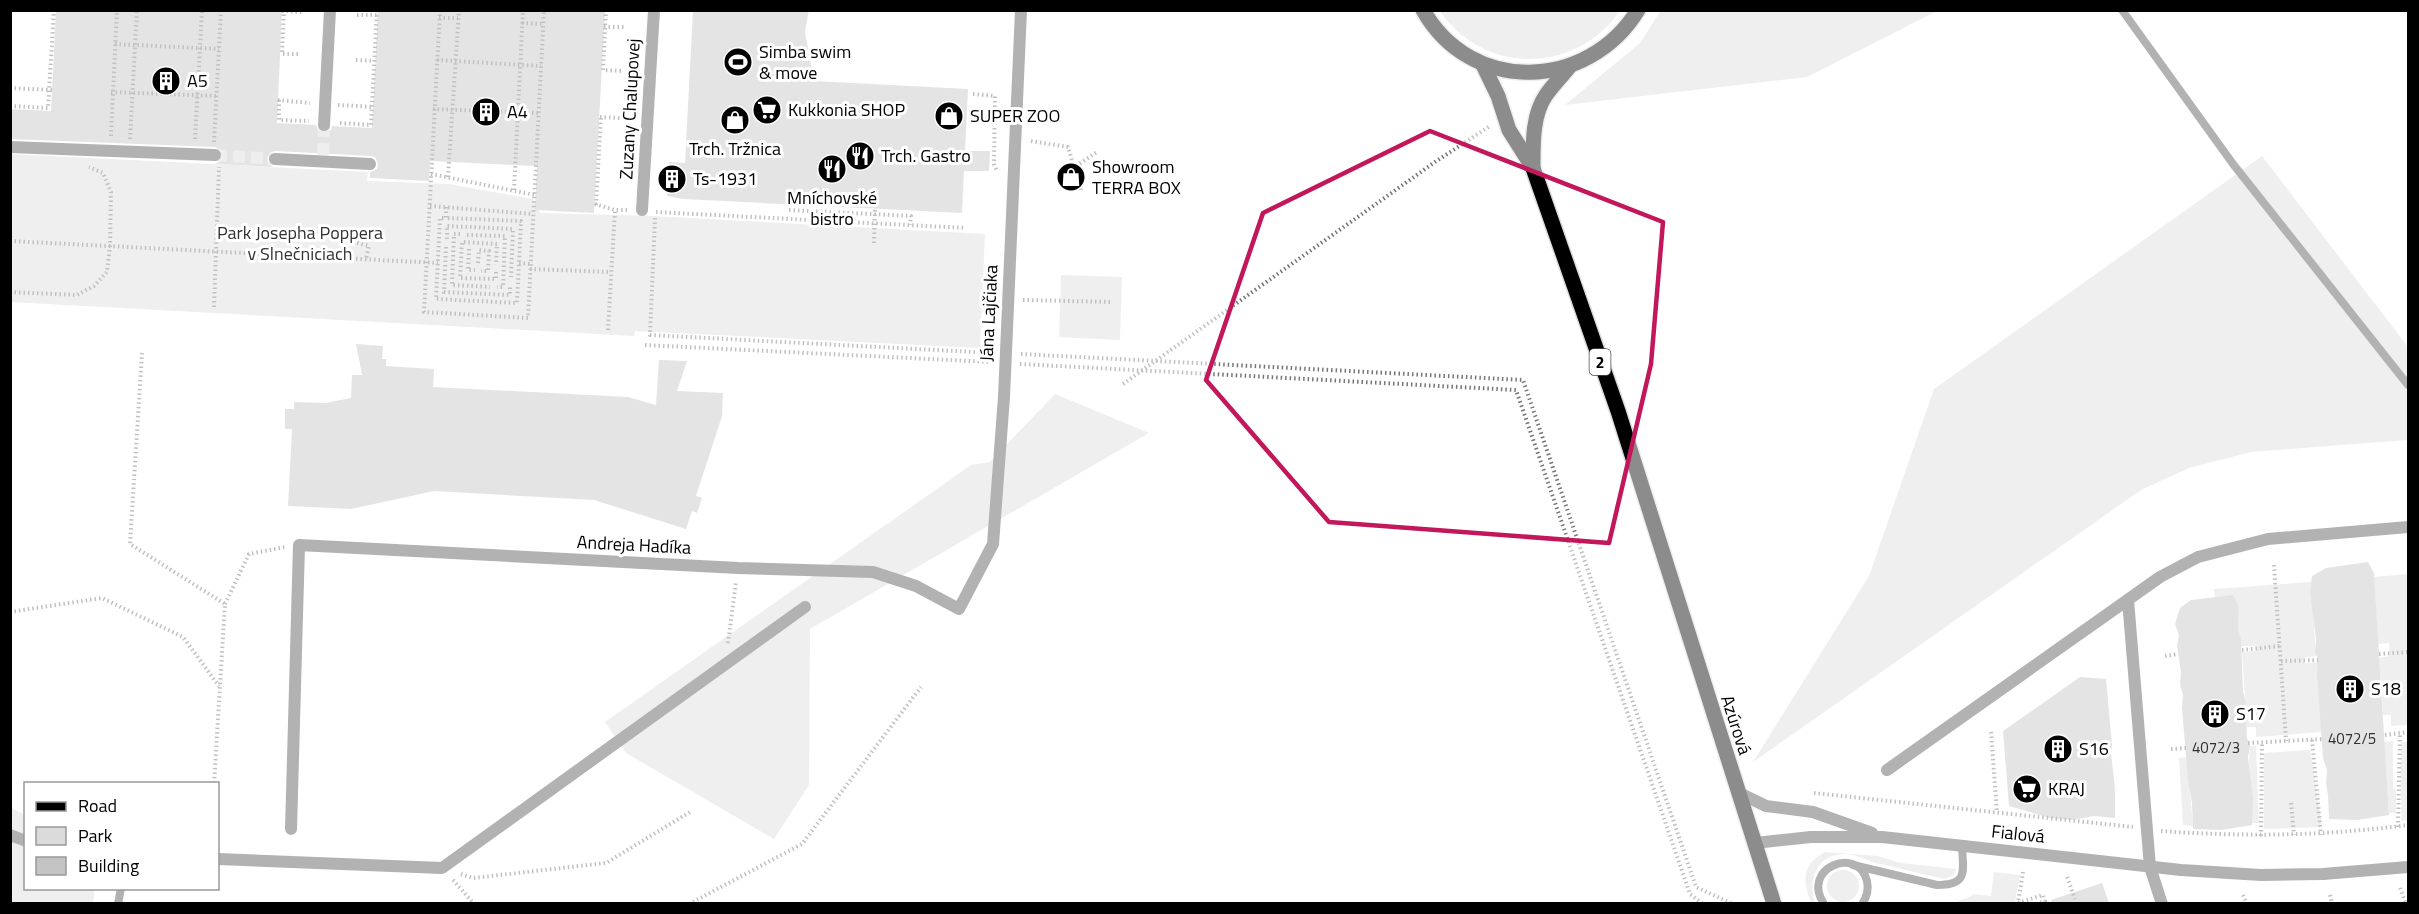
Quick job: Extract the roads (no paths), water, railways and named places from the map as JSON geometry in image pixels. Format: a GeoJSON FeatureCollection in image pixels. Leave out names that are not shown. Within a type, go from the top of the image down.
{"type":"FeatureCollection","features":[{"type":"Feature","properties":{"kind":"main road","name":"2"},"geometry":{"type":"LineString","coordinates":[[1423,10],[1436,31],[1451,46],[1469,58],[1483,64],[1526,72],[1584,62],[1607,47],[1625,30],[1638,10]]}},
{"type":"Feature","properties":{"kind":"main road","name":"2"},"geometry":{"type":"LineString","coordinates":[[1483,64],[1498,96],[1504,117],[1533,168]]}},
{"type":"Feature","properties":{"kind":"main road","name":"2"},"geometry":{"type":"LineString","coordinates":[[1533,168],[1537,116],[1544,97],[1570,66]]}},
{"type":"Feature","properties":{"kind":"main road","name":"Azúrová"},"geometry":{"type":"LineString","coordinates":[[1533,168],[1618,411],[1662,557],[1774,903]]}},
{"type":"Feature","properties":{"kind":"street"},"geometry":{"type":"LineString","coordinates":[[324,125],[330,10]]}},
{"type":"Feature","properties":{"kind":"street","name":"Zuzany Chalupovej"},"geometry":{"type":"LineString","coordinates":[[642,210],[654,10]]}},
{"type":"Feature","properties":{"kind":"street","name":"Jána Lajčiaka"},"geometry":{"type":"LineString","coordinates":[[959,609],[993,544],[1005,358],[1021,10]]}},
{"type":"Feature","properties":{"kind":"street"},"geometry":{"type":"LineString","coordinates":[[10,147],[194,154],[216,158]]}},
{"type":"Feature","properties":{"kind":"street"},"geometry":{"type":"LineString","coordinates":[[275,159],[322,158],[370,164]]}},
{"type":"Feature","properties":{"kind":"street"},"geometry":{"type":"LineString","coordinates":[[1887,770],[2160,577],[2198,557],[2258,541],[2409,527]]}},
{"type":"Feature","properties":{"kind":"street","name":"Andreja Hadíka"},"geometry":{"type":"LineString","coordinates":[[291,830],[299,545],[738,568],[873,572],[916,586],[959,609]]}},
{"type":"Feature","properties":{"kind":"street"},"geometry":{"type":"LineString","coordinates":[[2128,600],[2150,867],[2162,903]]}},
{"type":"Feature","properties":{"kind":"street"},"geometry":{"type":"LineString","coordinates":[[219,859],[442,868],[805,607]]}},
{"type":"Feature","properties":{"kind":"street","name":"Fialová"},"geometry":{"type":"LineString","coordinates":[[1737,792],[1766,806],[1813,812],[1882,837]]}},
{"type":"Feature","properties":{"kind":"street","name":"Fialová"},"geometry":{"type":"LineString","coordinates":[[1755,843],[1811,837],[1882,837],[2150,867],[2261,875],[2334,873],[2409,867]]}},
{"type":"Feature","properties":{"kind":"lane"},"geometry":{"type":"LineString","coordinates":[[2122,10],[2233,164],[2409,385]]}},
{"type":"Feature","properties":{"kind":"lane"},"geometry":{"type":"LineString","coordinates":[[1824,903],[1818,894],[1821,876],[1827,868],[1844,862],[1937,885],[1959,882],[1963,875],[1962,846]]}},
{"type":"Feature","properties":{"kind":"lane"},"geometry":{"type":"LineString","coordinates":[[1853,865],[1865,876],[1868,883],[1868,891],[1862,903]]}},
{"type":"Feature","properties":{"kind":"tunnel"},"geometry":{"type":"LineString","coordinates":[[323,155],[324,125]]}},
{"type":"Feature","properties":{"kind":"tunnel"},"geometry":{"type":"LineString","coordinates":[[215,155],[275,159]]}},
{"type":"Feature","properties":{"kind":"place","name":"Simba swim & move"},"geometry":{"type":"Point","coordinates":[738,62]}},
{"type":"Feature","properties":{"kind":"place","name":"A5"},"geometry":{"type":"Point","coordinates":[166,81]}},
{"type":"Feature","properties":{"kind":"place","name":"Kukkonia SHOP"},"geometry":{"type":"Point","coordinates":[767,110]}},
{"type":"Feature","properties":{"kind":"place","name":"A4"},"geometry":{"type":"Point","coordinates":[486,112]}},
{"type":"Feature","properties":{"kind":"place","name":"SUPER ZOO"},"geometry":{"type":"Point","coordinates":[949,116]}},
{"type":"Feature","properties":{"kind":"place","name":"Trch. Tržnica"},"geometry":{"type":"Point","coordinates":[735,120]}},
{"type":"Feature","properties":{"kind":"place","name":"Trch. Gastro"},"geometry":{"type":"Point","coordinates":[860,156]}},
{"type":"Feature","properties":{"kind":"place","name":"Mníchovské bistro"},"geometry":{"type":"Point","coordinates":[832,169]}},
{"type":"Feature","properties":{"kind":"place","name":"Showroom TERRA BOX"},"geometry":{"type":"Point","coordinates":[1071,177]}},
{"type":"Feature","properties":{"kind":"place","name":"Ts-1931"},"geometry":{"type":"Point","coordinates":[672,179]}},
{"type":"Feature","properties":{"kind":"place","name":"S18"},"geometry":{"type":"Point","coordinates":[2350,689]}},
{"type":"Feature","properties":{"kind":"place","name":"S17"},"geometry":{"type":"Point","coordinates":[2215,714]}},
{"type":"Feature","properties":{"kind":"place","name":"S16"},"geometry":{"type":"Point","coordinates":[2058,749]}},
{"type":"Feature","properties":{"kind":"place","name":"KRAJ"},"geometry":{"type":"Point","coordinates":[2027,789]}},
{"type":"Feature","properties":{"kind":"park label","name":"Park Josepha Poppera v Slnečniciach"},"geometry":{"type":"Point","coordinates":[300,243]}}]}
